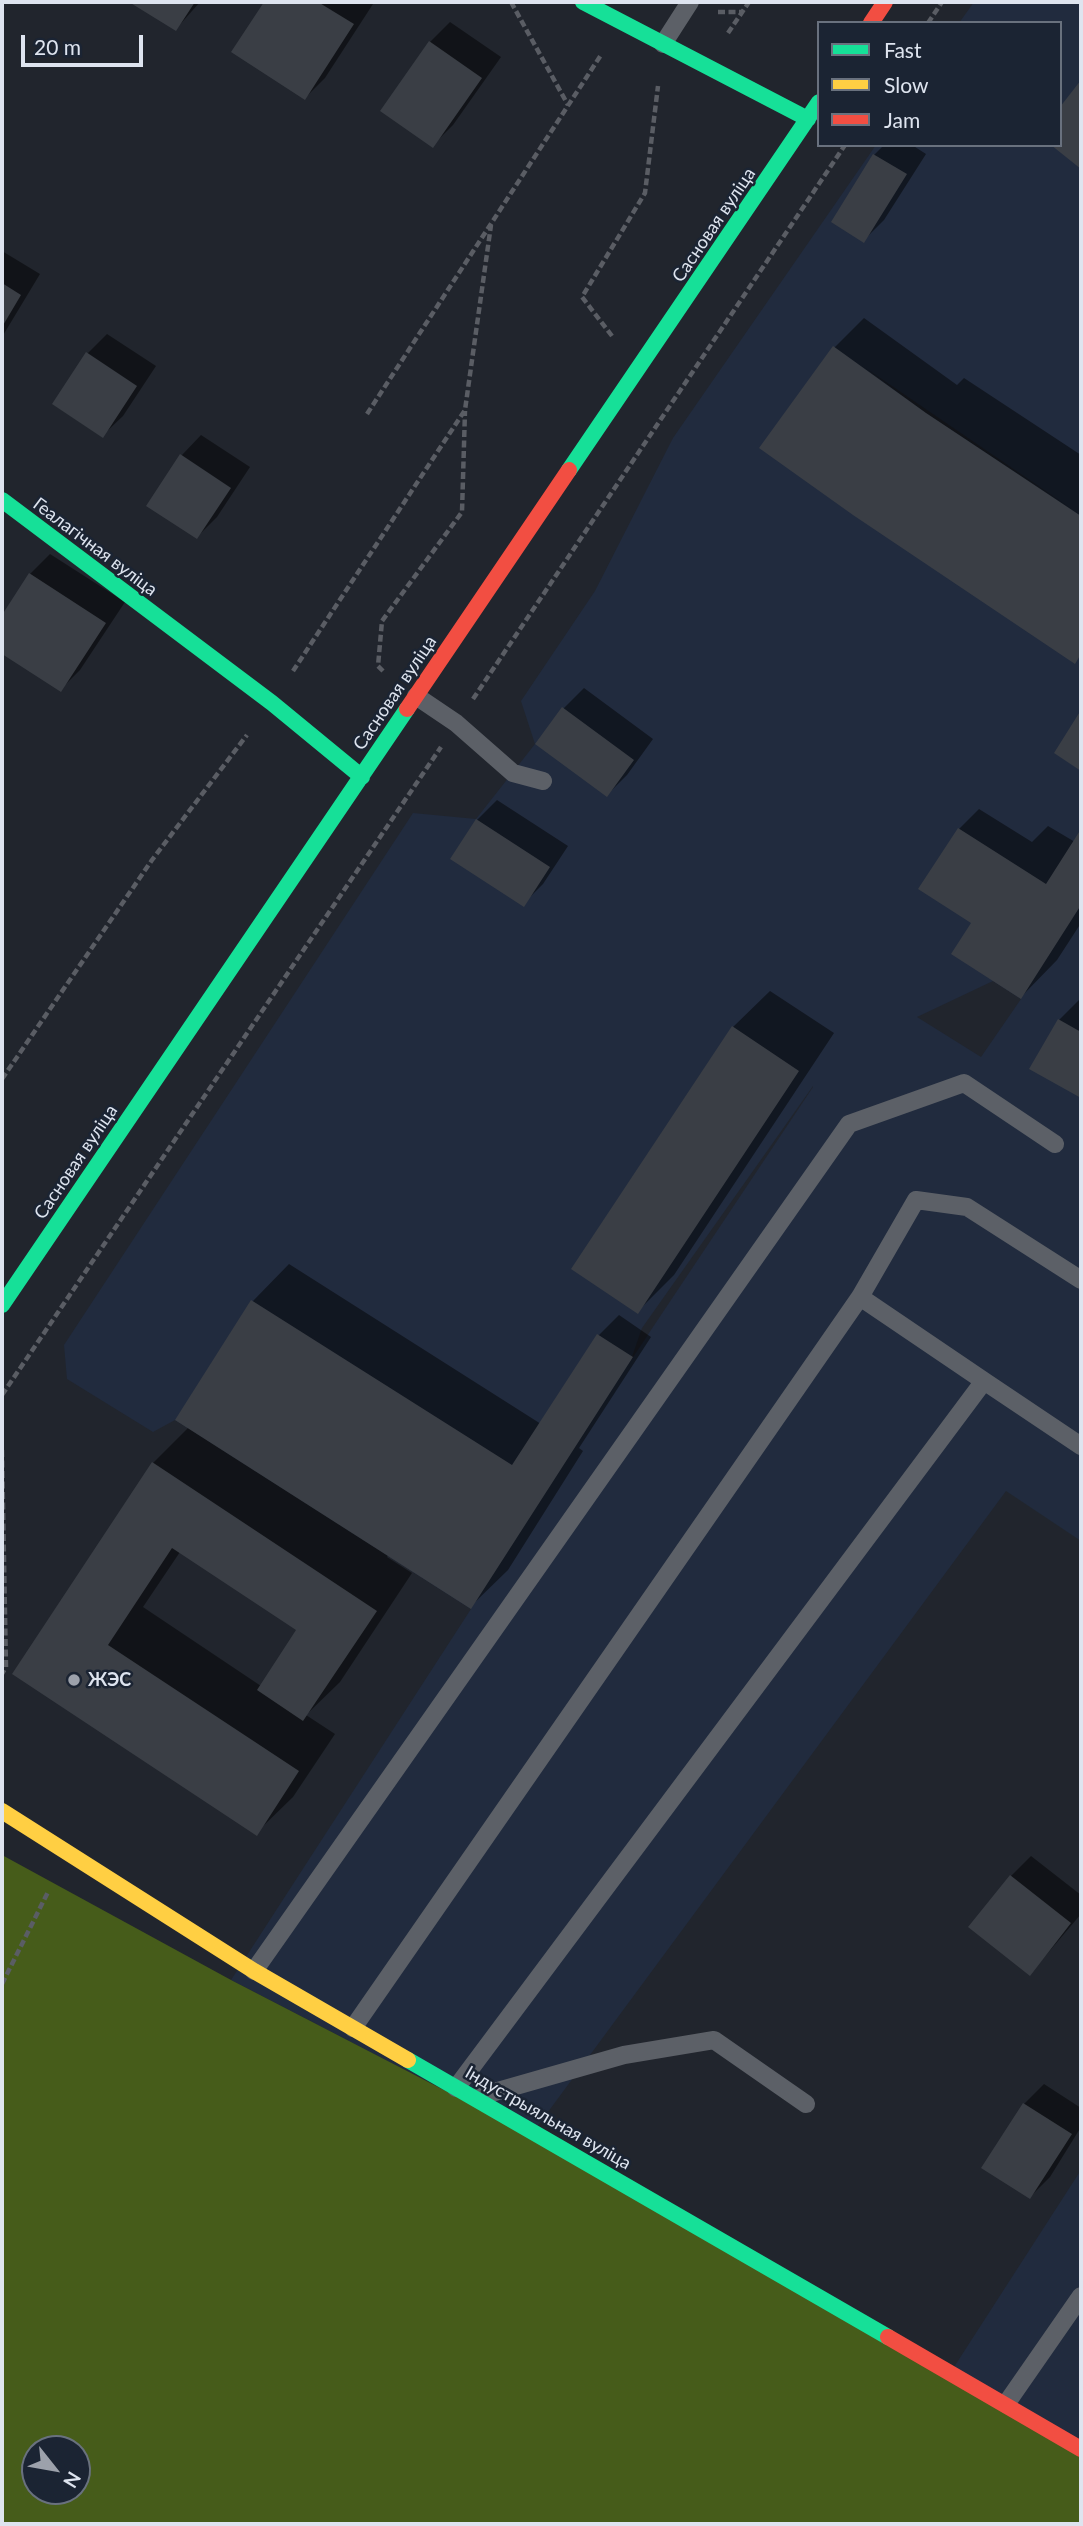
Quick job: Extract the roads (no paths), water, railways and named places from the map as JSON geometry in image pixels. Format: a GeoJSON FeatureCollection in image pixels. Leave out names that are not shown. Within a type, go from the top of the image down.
{"type":"FeatureCollection","features":[{"type":"Feature","properties":{"kind":"street"},"geometry":{"type":"LineString","coordinates":[[583,2],[808,119]]}},
{"type":"Feature","properties":{"kind":"street"},"geometry":{"type":"LineString","coordinates":[[872,21],[885,2]]}},
{"type":"Feature","properties":{"kind":"street","name":"Сасновая вуліца"},"geometry":{"type":"LineString","coordinates":[[2,1305],[639,371],[817,105]]}},
{"type":"Feature","properties":{"kind":"street","name":"Геалагічная вуліца"},"geometry":{"type":"LineString","coordinates":[[2,500],[272,703],[362,777]]}},
{"type":"Feature","properties":{"kind":"street","name":"Індустрыяльная вуліца"},"geometry":{"type":"LineString","coordinates":[[2,1811],[67,1855],[254,1971],[1081,2449]]}},
{"type":"Feature","properties":{"kind":"lane"},"geometry":{"type":"LineString","coordinates":[[663,44],[690,2]]}},
{"type":"Feature","properties":{"kind":"lane"},"geometry":{"type":"LineString","coordinates":[[415,696],[456,723],[513,773],[543,781]]}},
{"type":"Feature","properties":{"kind":"lane"},"geometry":{"type":"LineString","coordinates":[[254,1971],[849,1124],[964,1083],[1055,1144]]}},
{"type":"Feature","properties":{"kind":"lane"},"geometry":{"type":"LineString","coordinates":[[353,2028],[860,1297],[916,1199],[967,1206],[1081,1280]]}},
{"type":"Feature","properties":{"kind":"lane"},"geometry":{"type":"LineString","coordinates":[[860,1297],[1081,1446]]}},
{"type":"Feature","properties":{"kind":"lane"},"geometry":{"type":"LineString","coordinates":[[456,2088],[984,1381]]}},
{"type":"Feature","properties":{"kind":"lane"},"geometry":{"type":"LineString","coordinates":[[474,2098],[624,2055],[714,2040],[806,2104]]}},
{"type":"Feature","properties":{"kind":"lane"},"geometry":{"type":"LineString","coordinates":[[1006,2404],[1081,2296]]}},
{"type":"Feature","properties":{"kind":"place","name":"ЖЭС"},"geometry":{"type":"Point","coordinates":[74,1680]}}]}
